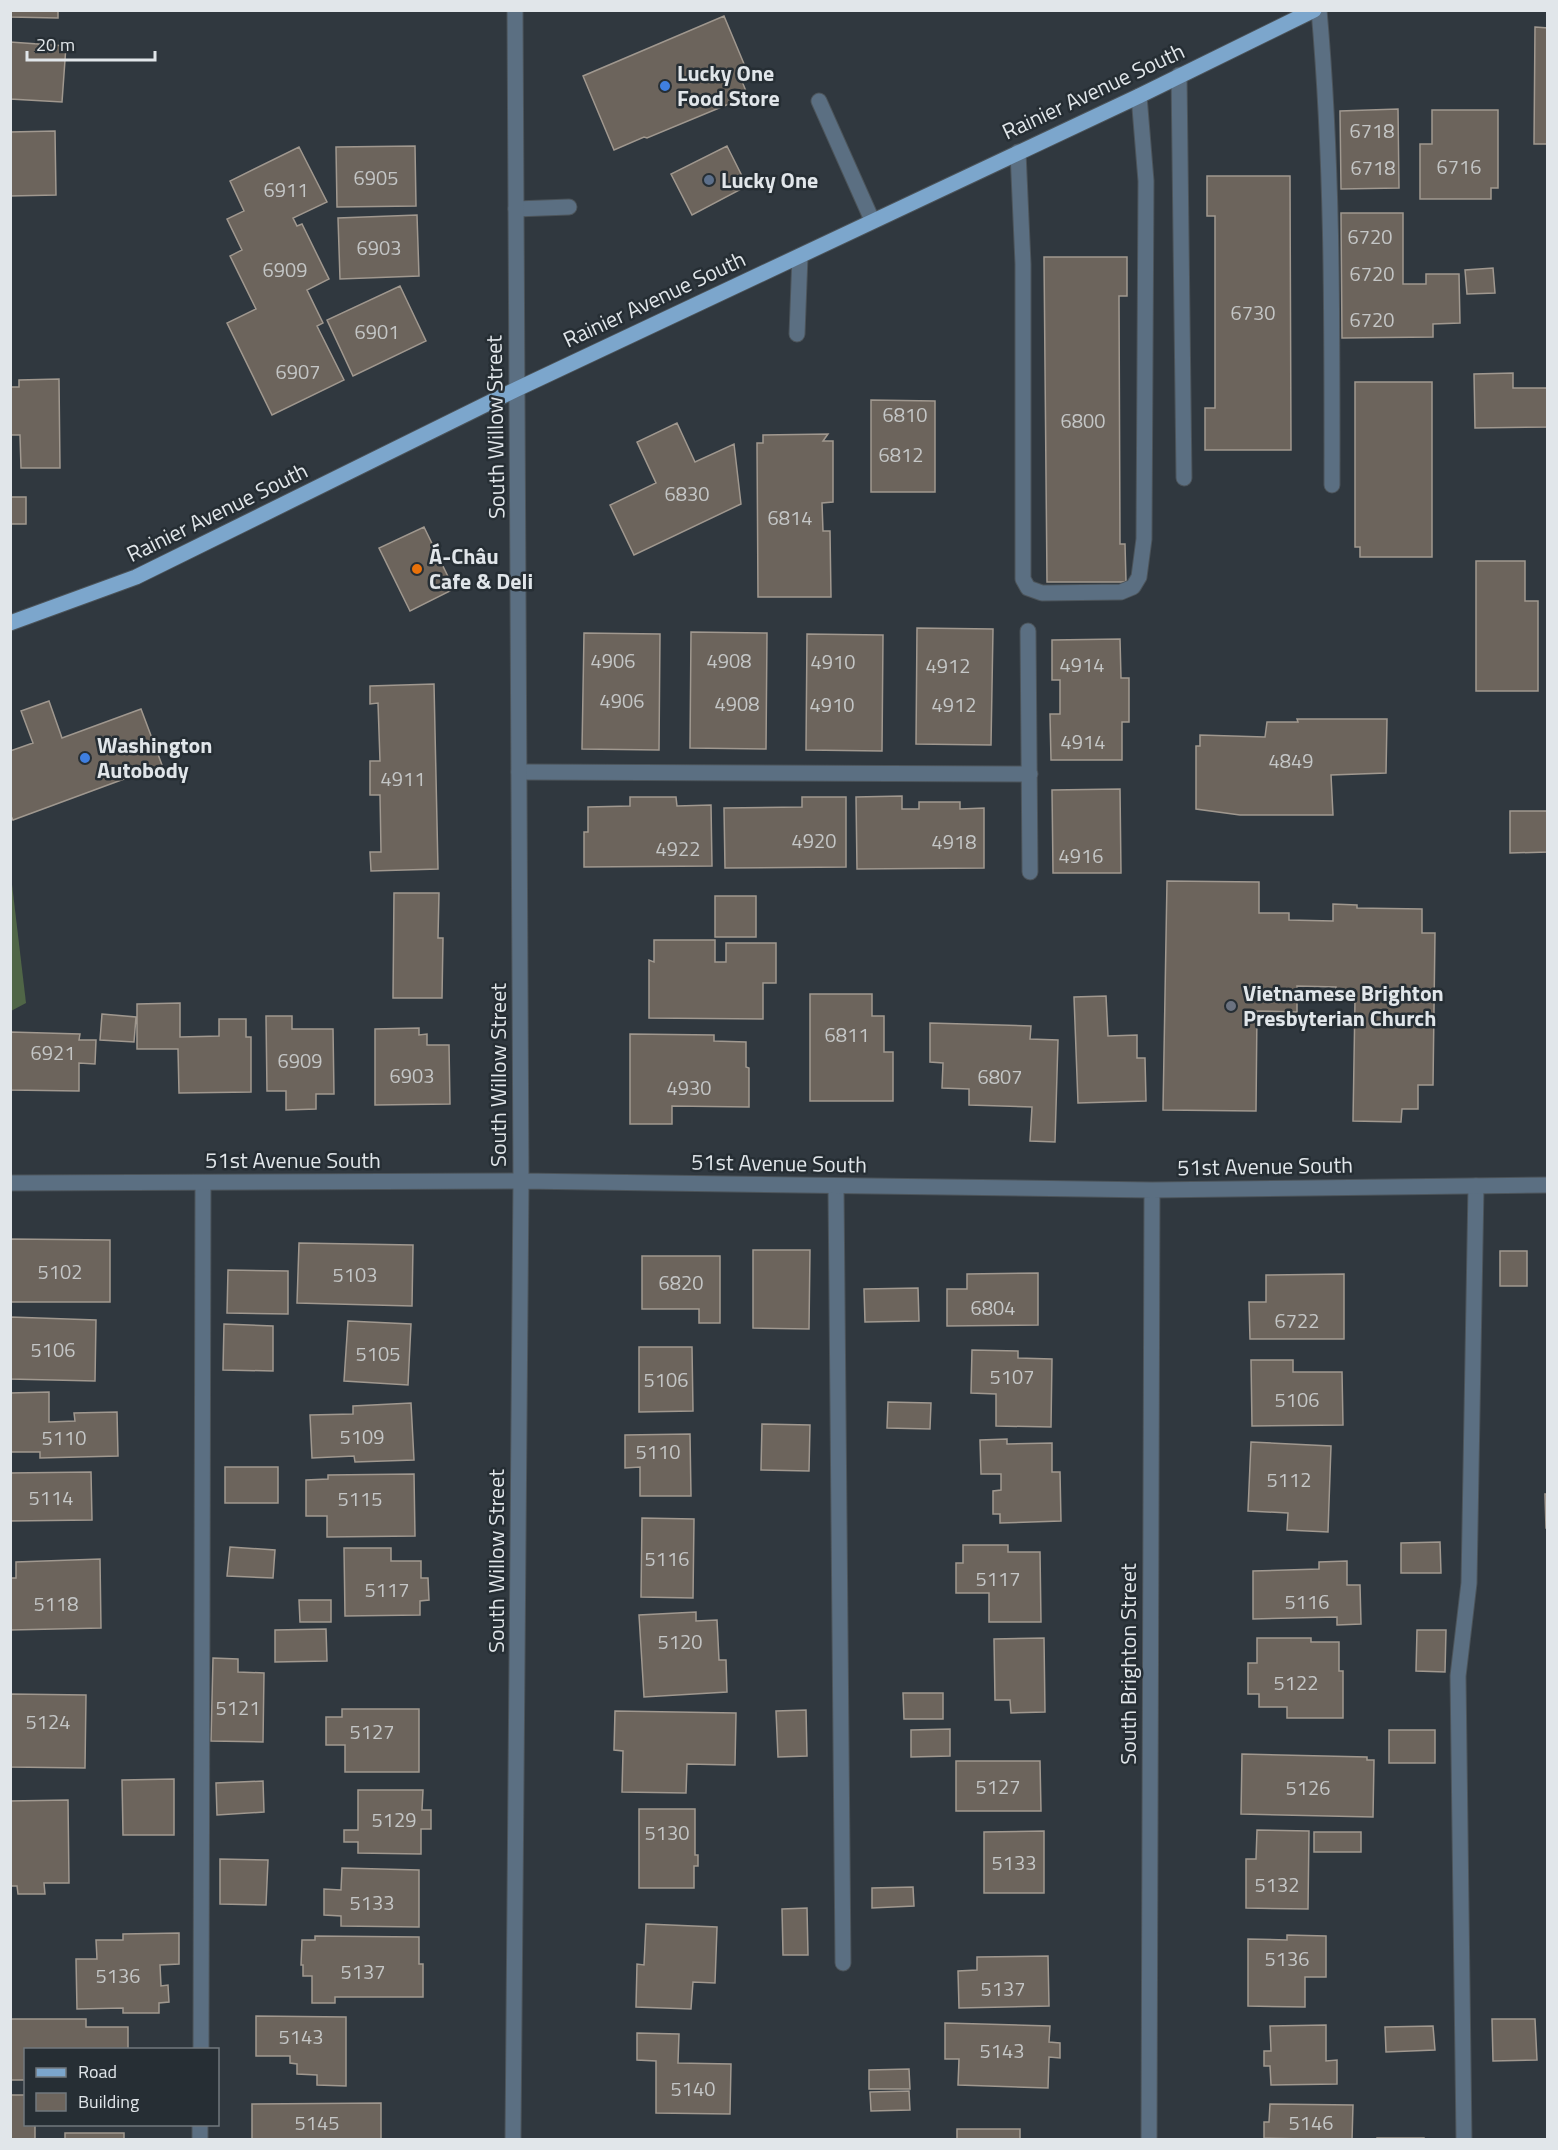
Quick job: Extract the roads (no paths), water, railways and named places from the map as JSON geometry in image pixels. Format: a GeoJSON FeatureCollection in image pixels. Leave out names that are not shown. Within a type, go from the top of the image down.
{"type":"FeatureCollection","features":[{"type":"Feature","properties":{"kind":"main road","name":"Rainier Avenue South"},"geometry":{"type":"LineString","coordinates":[[10,623],[136,577],[517,389],[1139,96],[1314,10]]}},
{"type":"Feature","properties":{"kind":"street","name":"South Willow Street"},"geometry":{"type":"LineString","coordinates":[[513,2139],[521,1182],[514,10]]}},
{"type":"Feature","properties":{"kind":"street"},"geometry":{"type":"LineString","coordinates":[[1319,10],[1326,89],[1332,485]]}},
{"type":"Feature","properties":{"kind":"street"},"geometry":{"type":"LineString","coordinates":[[1179,75],[1184,478]]}},
{"type":"Feature","properties":{"kind":"street"},"geometry":{"type":"LineString","coordinates":[[1018,152],[1023,264],[1023,579],[1028,588],[1042,593],[1121,592],[1133,587],[1139,577],[1144,539],[1146,181],[1139,96]]}},
{"type":"Feature","properties":{"kind":"street"},"geometry":{"type":"LineString","coordinates":[[819,101],[872,220]]}},
{"type":"Feature","properties":{"kind":"street"},"geometry":{"type":"LineString","coordinates":[[516,209],[569,207]]}},
{"type":"Feature","properties":{"kind":"street"},"geometry":{"type":"LineString","coordinates":[[797,334],[800,256]]}},
{"type":"Feature","properties":{"kind":"street"},"geometry":{"type":"LineString","coordinates":[[1028,631],[1030,872]]}},
{"type":"Feature","properties":{"kind":"street"},"geometry":{"type":"LineString","coordinates":[[519,772],[1030,774]]}},
{"type":"Feature","properties":{"kind":"street","name":"51st Avenue South"},"geometry":{"type":"LineString","coordinates":[[10,1183],[521,1182],[1152,1190],[1548,1185]]}},
{"type":"Feature","properties":{"kind":"street"},"geometry":{"type":"LineString","coordinates":[[201,2048],[203,1183]]}},
{"type":"Feature","properties":{"kind":"street"},"geometry":{"type":"LineString","coordinates":[[1464,2139],[1458,1676],[1469,1583],[1476,1186]]}},
{"type":"Feature","properties":{"kind":"street"},"geometry":{"type":"LineString","coordinates":[[836,1187],[843,1963]]}},
{"type":"Feature","properties":{"kind":"street","name":"South Brighton Street"},"geometry":{"type":"LineString","coordinates":[[1149,2139],[1152,1190]]}},
{"type":"Feature","properties":{"kind":"place","name":"Lucky One Food Store"},"geometry":{"type":"Point","coordinates":[665,86]}},
{"type":"Feature","properties":{"kind":"place","name":"Lucky One"},"geometry":{"type":"Point","coordinates":[709,180]}},
{"type":"Feature","properties":{"kind":"place","name":"Á-Châu Cafe & Deli"},"geometry":{"type":"Point","coordinates":[417,569]}},
{"type":"Feature","properties":{"kind":"place","name":"Washington Autobody"},"geometry":{"type":"Point","coordinates":[85,758]}},
{"type":"Feature","properties":{"kind":"place","name":"Vietnamese Brighton Presbyterian Church"},"geometry":{"type":"Point","coordinates":[1231,1006]}}]}
